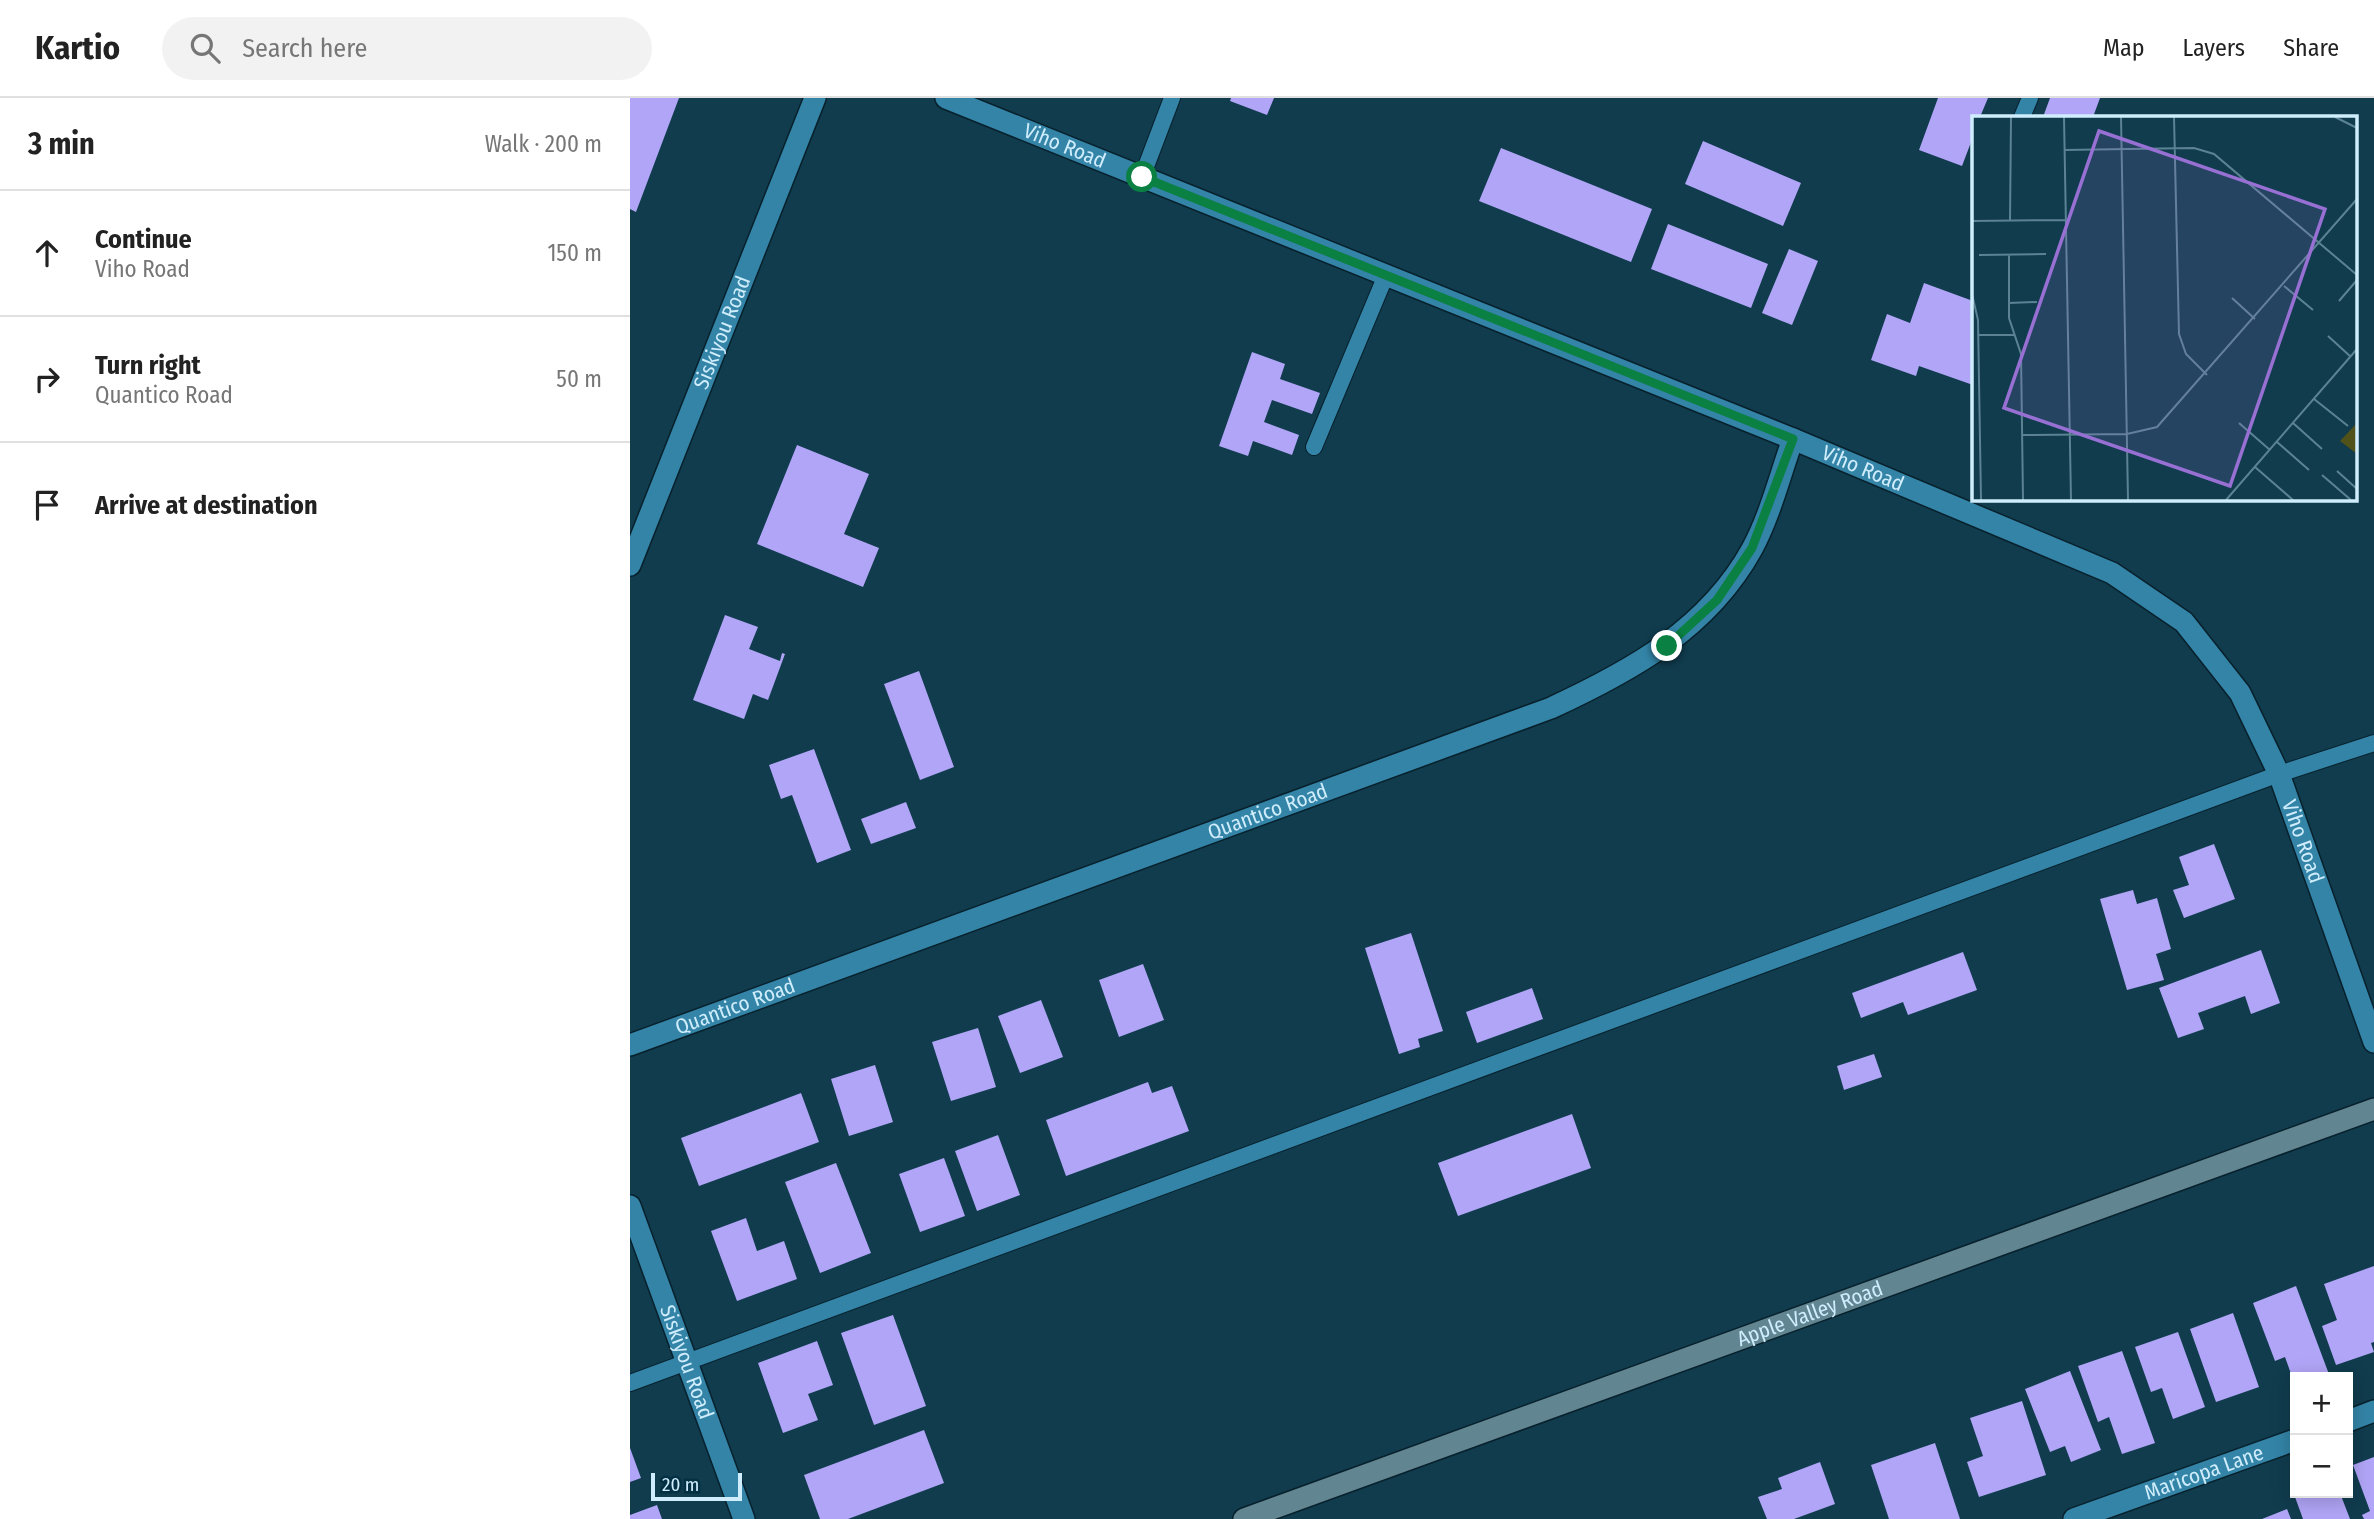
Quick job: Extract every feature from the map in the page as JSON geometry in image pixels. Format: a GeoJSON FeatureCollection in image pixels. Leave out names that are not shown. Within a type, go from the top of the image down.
{"type":"FeatureCollection","features":[{"type":"Feature","properties":{"kind":"street","name":"Siskiyou Road"},"geometry":{"type":"LineString","coordinates":[[630,565],[815,98]]}},
{"type":"Feature","properties":{"kind":"street","name":"Viho Road"},"geometry":{"type":"LineString","coordinates":[[946,98],[1793,439],[2112,573],[2184,622],[2240,693],[2279,774],[2374,1042]]}},
{"type":"Feature","properties":{"kind":"street","name":"Quantico Road"},"geometry":{"type":"LineString","coordinates":[[630,1045],[1538,713],[1618,677],[1667,646],[1717,600],[1752,548],[1793,439]]}},
{"type":"Feature","properties":{"kind":"street","name":"Apple Valley Road"},"geometry":{"type":"LineString","coordinates":[[1244,1519],[2374,1109]]}},
{"type":"Feature","properties":{"kind":"street","name":"Siskiyou Road"},"geometry":{"type":"LineString","coordinates":[[630,1206],[744,1519]]}},
{"type":"Feature","properties":{"kind":"street"},"geometry":{"type":"LineString","coordinates":[[2353,1419],[2374,1411]]}},
{"type":"Feature","properties":{"kind":"street","name":"Maricopa Lane"},"geometry":{"type":"LineString","coordinates":[[2074,1519],[2290,1442]]}},
{"type":"Feature","properties":{"kind":"lane"},"geometry":{"type":"LineString","coordinates":[[1142,177],[1172,98]]}},
{"type":"Feature","properties":{"kind":"lane"},"geometry":{"type":"LineString","coordinates":[[2022,116],[2030,98]]}},
{"type":"Feature","properties":{"kind":"lane"},"geometry":{"type":"LineString","coordinates":[[1314,447],[1386,275]]}},
{"type":"Feature","properties":{"kind":"lane"},"geometry":{"type":"LineString","coordinates":[[630,1383],[2279,774],[2374,743]]}},
{"type":"Feature","properties":{"kind":"building"},"geometry":{"type":"Polygon","coordinates":[[[630,98],[679,98],[636,212],[630,209],[630,98]]]}},
{"type":"Feature","properties":{"kind":"building"},"geometry":{"type":"Polygon","coordinates":[[[1231,98],[1274,98],[1267,115],[1230,101],[1231,98]]]}},
{"type":"Feature","properties":{"kind":"building"},"geometry":{"type":"Polygon","coordinates":[[[1938,98],[1988,98],[1980,116],[1972,116],[1972,140],[1962,166],[1919,150],[1938,98]]]}},
{"type":"Feature","properties":{"kind":"building"},"geometry":{"type":"Polygon","coordinates":[[[2050,98],[2100,98],[2093,116],[2043,116],[2050,98]]]}},
{"type":"Feature","properties":{"kind":"building"},"geometry":{"type":"Polygon","coordinates":[[[1703,141],[1801,183],[1783,226],[1685,184],[1703,141]]]}},
{"type":"Feature","properties":{"kind":"building"},"geometry":{"type":"Polygon","coordinates":[[[1501,148],[1652,209],[1631,262],[1479,201],[1501,148]]]}},
{"type":"Feature","properties":{"kind":"building"},"geometry":{"type":"Polygon","coordinates":[[[1668,224],[1768,264],[1751,308],[1651,269],[1668,224]]]}},
{"type":"Feature","properties":{"kind":"building"},"geometry":{"type":"Polygon","coordinates":[[[1789,249],[1818,261],[1792,325],[1762,313],[1789,249]]]}},
{"type":"Feature","properties":{"kind":"building"},"geometry":{"type":"Polygon","coordinates":[[[1924,283],[1972,301],[1972,385],[1919,366],[1916,376],[1871,360],[1887,314],[1910,323],[1924,283]]]}},
{"type":"Feature","properties":{"kind":"building"},"geometry":{"type":"Polygon","coordinates":[[[1252,352],[1285,364],[1280,379],[1320,393],[1312,414],[1272,400],[1264,422],[1299,435],[1292,455],[1253,441],[1248,456],[1219,446],[1252,352]]]}},
{"type":"Feature","properties":{"kind":"building"},"geometry":{"type":"Polygon","coordinates":[[[797,445],[869,474],[844,534],[879,548],[863,587],[757,544],[797,445]]]}},
{"type":"Feature","properties":{"kind":"building"},"geometry":{"type":"Polygon","coordinates":[[[725,615],[758,627],[749,649],[780,661],[782,653],[785,654],[768,700],[753,694],[744,719],[693,700],[725,615]]]}},
{"type":"Feature","properties":{"kind":"building"},"geometry":{"type":"Polygon","coordinates":[[[919,671],[954,767],[920,780],[884,684],[919,671]]]}},
{"type":"Feature","properties":{"kind":"building"},"geometry":{"type":"Polygon","coordinates":[[[814,749],[851,850],[817,863],[792,795],[781,799],[769,765],[814,749]]]}},
{"type":"Feature","properties":{"kind":"building"},"geometry":{"type":"Polygon","coordinates":[[[906,802],[916,828],[871,844],[861,819],[906,802]]]}},
{"type":"Feature","properties":{"kind":"building"},"geometry":{"type":"Polygon","coordinates":[[[2214,844],[2235,899],[2184,918],[2173,890],[2189,885],[2179,857],[2214,844]]]}},
{"type":"Feature","properties":{"kind":"building"},"geometry":{"type":"Polygon","coordinates":[[[2133,890],[2137,904],[2157,898],[2171,949],[2156,954],[2164,980],[2127,990],[2100,899],[2133,890]]]}},
{"type":"Feature","properties":{"kind":"building"},"geometry":{"type":"Polygon","coordinates":[[[1411,933],[1443,1031],[1418,1039],[1420,1047],[1399,1054],[1365,948],[1411,933]]]}},
{"type":"Feature","properties":{"kind":"building"},"geometry":{"type":"Polygon","coordinates":[[[2261,950],[2280,1003],[2251,1014],[2245,996],[2198,1013],[2204,1029],[2178,1038],[2159,988],[2261,950]]]}},
{"type":"Feature","properties":{"kind":"building"},"geometry":{"type":"Polygon","coordinates":[[[1963,952],[1977,990],[1908,1015],[1903,1002],[1861,1018],[1852,993],[1963,952]]]}},
{"type":"Feature","properties":{"kind":"building"},"geometry":{"type":"Polygon","coordinates":[[[1143,964],[1164,1020],[1119,1037],[1099,980],[1143,964]]]}},
{"type":"Feature","properties":{"kind":"building"},"geometry":{"type":"Polygon","coordinates":[[[1532,988],[1543,1019],[1477,1043],[1466,1012],[1532,988]]]}},
{"type":"Feature","properties":{"kind":"building"},"geometry":{"type":"Polygon","coordinates":[[[1041,1000],[1063,1057],[1020,1073],[998,1016],[1041,1000]]]}},
{"type":"Feature","properties":{"kind":"building"},"geometry":{"type":"Polygon","coordinates":[[[978,1028],[996,1087],[951,1101],[932,1042],[978,1028]]]}},
{"type":"Feature","properties":{"kind":"building"},"geometry":{"type":"Polygon","coordinates":[[[1874,1054],[1882,1077],[1844,1090],[1837,1066],[1874,1054]]]}},
{"type":"Feature","properties":{"kind":"building"},"geometry":{"type":"Polygon","coordinates":[[[875,1065],[893,1122],[849,1136],[831,1079],[875,1065]]]}},
{"type":"Feature","properties":{"kind":"building"},"geometry":{"type":"Polygon","coordinates":[[[1148,1082],[1152,1093],[1172,1086],[1189,1131],[1066,1176],[1046,1120],[1148,1082]]]}},
{"type":"Feature","properties":{"kind":"building"},"geometry":{"type":"Polygon","coordinates":[[[801,1093],[819,1142],[699,1186],[681,1138],[801,1093]]]}},
{"type":"Feature","properties":{"kind":"building"},"geometry":{"type":"Polygon","coordinates":[[[1572,1114],[1591,1168],[1458,1216],[1438,1163],[1572,1114]]]}},
{"type":"Feature","properties":{"kind":"building"},"geometry":{"type":"Polygon","coordinates":[[[998,1135],[1020,1195],[977,1211],[955,1151],[998,1135]]]}},
{"type":"Feature","properties":{"kind":"building"},"geometry":{"type":"Polygon","coordinates":[[[944,1158],[965,1216],[920,1232],[899,1174],[944,1158]]]}},
{"type":"Feature","properties":{"kind":"building"},"geometry":{"type":"Polygon","coordinates":[[[836,1163],[871,1253],[820,1273],[785,1182],[836,1163]]]}},
{"type":"Feature","properties":{"kind":"building"},"geometry":{"type":"Polygon","coordinates":[[[746,1218],[757,1251],[784,1241],[797,1279],[737,1301],[711,1231],[746,1218]]]}},
{"type":"Feature","properties":{"kind":"building"},"geometry":{"type":"Polygon","coordinates":[[[2374,1266],[2374,1342],[2371,1343],[2374,1352],[2336,1365],[2322,1326],[2337,1320],[2324,1284],[2374,1266]]]}},
{"type":"Feature","properties":{"kind":"building"},"geometry":{"type":"Polygon","coordinates":[[[2296,1286],[2328,1372],[2290,1372],[2285,1357],[2275,1361],[2253,1303],[2296,1286]]]}},
{"type":"Feature","properties":{"kind":"building"},"geometry":{"type":"Polygon","coordinates":[[[2233,1313],[2259,1387],[2216,1402],[2190,1329],[2233,1313]]]}},
{"type":"Feature","properties":{"kind":"building"},"geometry":{"type":"Polygon","coordinates":[[[893,1315],[926,1406],[874,1425],[841,1333],[893,1315]]]}},
{"type":"Feature","properties":{"kind":"building"},"geometry":{"type":"Polygon","coordinates":[[[2178,1332],[2205,1407],[2173,1419],[2162,1388],[2151,1392],[2135,1347],[2178,1332]]]}},
{"type":"Feature","properties":{"kind":"building"},"geometry":{"type":"Polygon","coordinates":[[[817,1341],[833,1385],[808,1394],[818,1420],[783,1433],[758,1363],[817,1341]]]}},
{"type":"Feature","properties":{"kind":"building"},"geometry":{"type":"Polygon","coordinates":[[[2122,1351],[2155,1443],[2122,1454],[2109,1417],[2098,1422],[2078,1366],[2122,1351]]]}},
{"type":"Feature","properties":{"kind":"building"},"geometry":{"type":"Polygon","coordinates":[[[2070,1371],[2101,1450],[2071,1462],[2065,1446],[2050,1452],[2025,1389],[2070,1371]]]}},
{"type":"Feature","properties":{"kind":"building"},"geometry":{"type":"Polygon","coordinates":[[[2022,1401],[2046,1475],[1979,1497],[1967,1462],[1983,1456],[1970,1418],[2022,1401]]]}},
{"type":"Feature","properties":{"kind":"building"},"geometry":{"type":"Polygon","coordinates":[[[924,1430],[944,1483],[848,1519],[820,1519],[804,1475],[924,1430]]]}},
{"type":"Feature","properties":{"kind":"building"},"geometry":{"type":"Polygon","coordinates":[[[1935,1443],[1960,1519],[1889,1519],[1871,1465],[1935,1443]]]}},
{"type":"Feature","properties":{"kind":"building"},"geometry":{"type":"Polygon","coordinates":[[[630,1448],[641,1478],[630,1482],[630,1448]]]}},
{"type":"Feature","properties":{"kind":"building"},"geometry":{"type":"Polygon","coordinates":[[[2374,1457],[2374,1519],[2364,1519],[2362,1515],[2370,1511],[2353,1465],[2374,1457]]]}},
{"type":"Feature","properties":{"kind":"building"},"geometry":{"type":"Polygon","coordinates":[[[1820,1462],[1835,1504],[1794,1519],[1767,1519],[1758,1497],[1782,1489],[1778,1478],[1820,1462]]]}},
{"type":"Feature","properties":{"kind":"building"},"geometry":{"type":"Polygon","coordinates":[[[2295,1498],[2342,1498],[2350,1519],[2303,1519],[2295,1498]]]}},
{"type":"Feature","properties":{"kind":"building"},"geometry":{"type":"Polygon","coordinates":[[[657,1505],[662,1519],[630,1519],[630,1515],[657,1505]]]}},
{"type":"Feature","properties":{"kind":"building"},"geometry":{"type":"Polygon","coordinates":[[[2287,1509],[2291,1519],[2262,1519],[2287,1509]]]}},
{"type":"Feature","properties":{"kind":"route"},"geometry":{"type":"LineString","coordinates":[[1142,177],[1793,439],[1752,548],[1717,600],[1667,646]]}}]}
